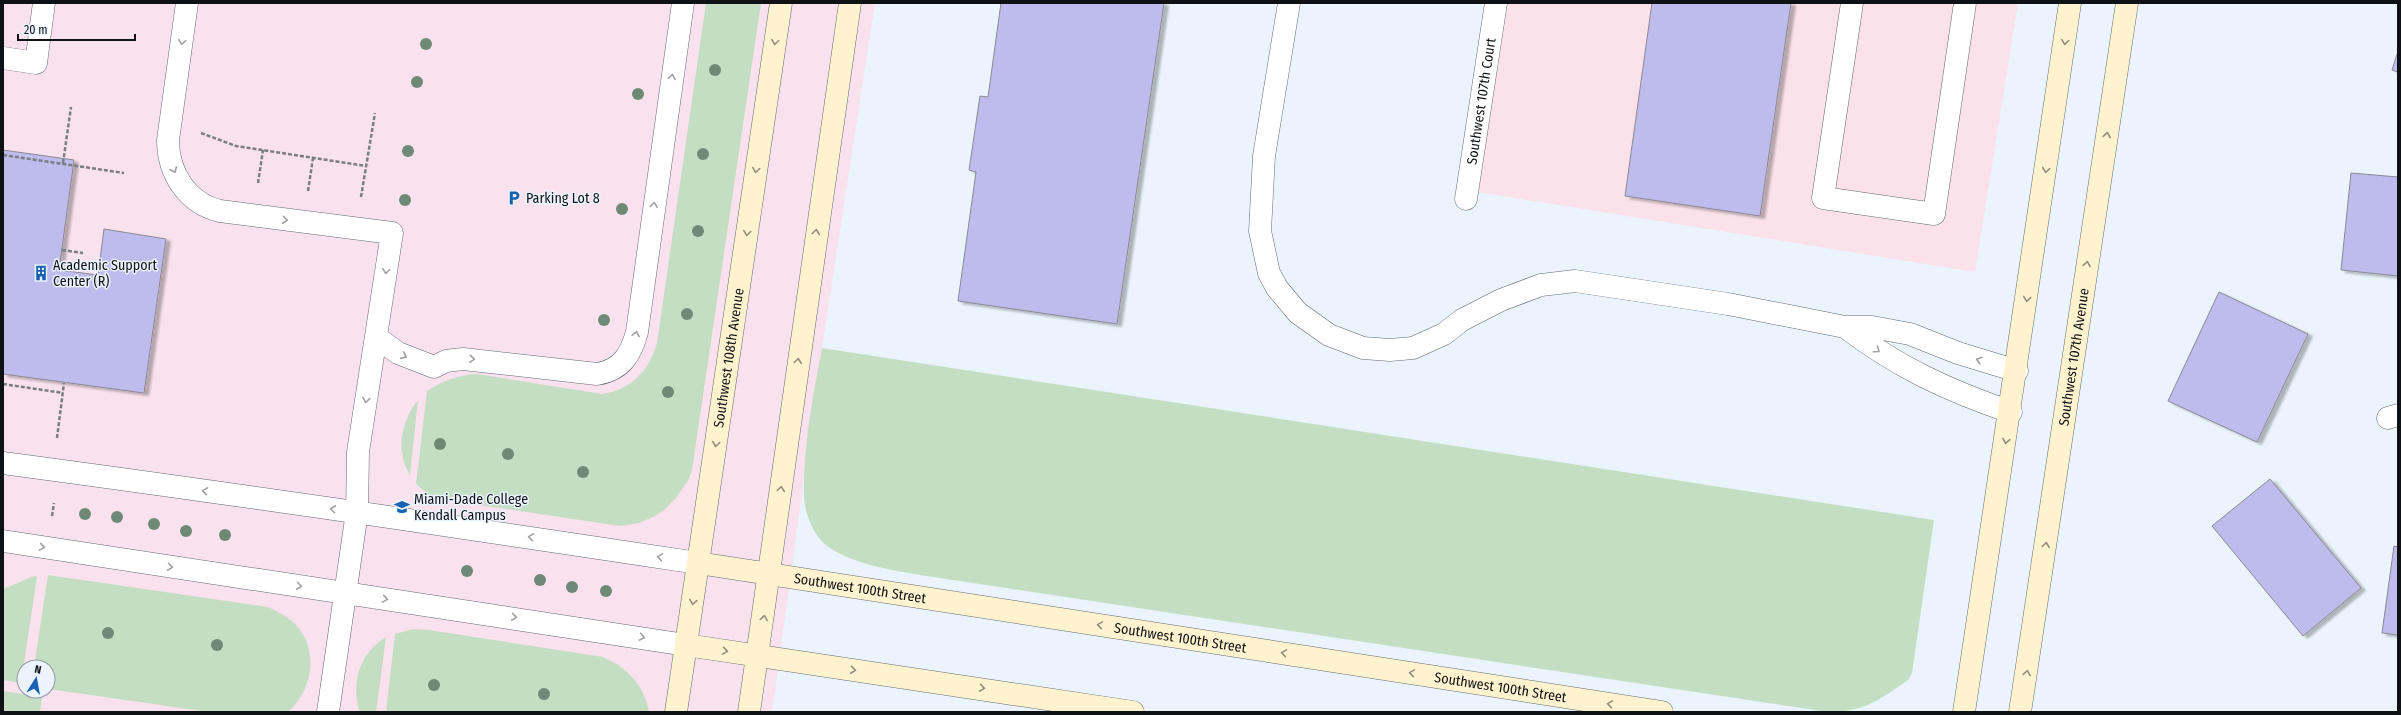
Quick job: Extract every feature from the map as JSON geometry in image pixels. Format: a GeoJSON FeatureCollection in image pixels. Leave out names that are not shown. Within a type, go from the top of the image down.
{"type":"FeatureCollection","features":[{"type":"Feature","properties":{"kind":"street"},"geometry":{"type":"LineString","coordinates":[[3,58],[36,63],[44,3]]}},
{"type":"Feature","properties":{"kind":"street"},"geometry":{"type":"LineString","coordinates":[[187,3],[168,140],[170,162],[181,185],[200,203],[220,211],[392,233],[358,452],[357,512],[328,712]]}},
{"type":"Feature","properties":{"kind":"street"},"geometry":{"type":"LineString","coordinates":[[376,337],[398,354],[434,367],[446,361],[463,359],[597,374],[617,367],[625,359],[632,350],[637,332],[683,3]]}},
{"type":"Feature","properties":{"kind":"street","name":"Southwest 108th Avenue"},"geometry":{"type":"LineString","coordinates":[[676,712],[781,3]]}},
{"type":"Feature","properties":{"kind":"street"},"geometry":{"type":"LineString","coordinates":[[749,712],[770,575],[809,283],[850,3]]}},
{"type":"Feature","properties":{"kind":"street"},"geometry":{"type":"LineString","coordinates":[[1289,3],[1264,156],[1260,231],[1269,273],[1277,288],[1298,313],[1329,335],[1352,346],[1370,349],[1413,348],[1444,334],[1462,320],[1501,300],[1541,285],[1576,281],[1728,304],[1845,327],[1872,327],[1910,334],[1958,353],[2017,372]]}},
{"type":"Feature","properties":{"kind":"street","name":"Southwest 107th Court"},"geometry":{"type":"LineString","coordinates":[[1466,199],[1496,3]]}},
{"type":"Feature","properties":{"kind":"street"},"geometry":{"type":"LineString","coordinates":[[1852,3],[1823,198],[1934,214],[1964,3]]}},
{"type":"Feature","properties":{"kind":"street"},"geometry":{"type":"LineString","coordinates":[[1964,712],[2017,372],[2070,3]]}},
{"type":"Feature","properties":{"kind":"street","name":"Southwest 107th Avenue"},"geometry":{"type":"LineString","coordinates":[[2020,712],[2127,3]]}},
{"type":"Feature","properties":{"kind":"street"},"geometry":{"type":"LineString","coordinates":[[1845,327],[1890,359],[1931,381],[2011,412]]}},
{"type":"Feature","properties":{"kind":"street"},"geometry":{"type":"LineString","coordinates":[[3,463],[432,522],[698,563]]}},
{"type":"Feature","properties":{"kind":"street"},"geometry":{"type":"LineString","coordinates":[[3,541],[758,657],[950,683],[1133,712]]}},
{"type":"Feature","properties":{"kind":"street","name":"Southwest 100th Street"},"geometry":{"type":"LineString","coordinates":[[698,563],[1662,712]]}},
{"type":"Feature","properties":{"kind":"path"},"geometry":{"type":"LineString","coordinates":[[63,163],[71,107]]}},
{"type":"Feature","properties":{"kind":"path"},"geometry":{"type":"LineString","coordinates":[[361,199],[375,114]]}},
{"type":"Feature","properties":{"kind":"path"},"geometry":{"type":"LineString","coordinates":[[200,132],[236,146],[366,166]]}},
{"type":"Feature","properties":{"kind":"path"},"geometry":{"type":"LineString","coordinates":[[257,190],[263,150]]}},
{"type":"Feature","properties":{"kind":"path"},"geometry":{"type":"LineString","coordinates":[[3,154],[124,173]]}},
{"type":"Feature","properties":{"kind":"path"},"geometry":{"type":"LineString","coordinates":[[307,198],[313,158]]}},
{"type":"Feature","properties":{"kind":"path"},"geometry":{"type":"LineString","coordinates":[[62,250],[83,253]]}},
{"type":"Feature","properties":{"kind":"path"},"geometry":{"type":"LineString","coordinates":[[57,438],[64,383]]}},
{"type":"Feature","properties":{"kind":"path"},"geometry":{"type":"LineString","coordinates":[[3,384],[63,393]]}},
{"type":"Feature","properties":{"kind":"path"},"geometry":{"type":"LineString","coordinates":[[52,516],[55,500]]}},
{"type":"Feature","properties":{"kind":"shaded area","name":"Miami-Dade College Kendall Campus"},"geometry":{"type":"Polygon","coordinates":[[[3,3],[875,3],[822,348],[772,712],[3,712],[3,3]]]}},
{"type":"Feature","properties":{"kind":"shaded area"},"geometry":{"type":"Polygon","coordinates":[[[1508,3],[2018,3],[1975,272],[1478,192],[1508,3]]]}},
{"type":"Feature","properties":{"kind":"green space"},"geometry":{"type":"Polygon","coordinates":[[[706,3],[761,3],[692,470],[689,479],[676,498],[664,510],[639,523],[620,526],[432,498],[416,484],[427,391],[433,387],[444,381],[457,377],[477,374],[602,394],[622,388],[637,378],[644,370],[654,353],[657,343],[706,3]]]}},
{"type":"Feature","properties":{"kind":"green space"},"geometry":{"type":"Polygon","coordinates":[[[822,348],[1934,520],[1912,673],[1908,680],[1871,704],[1852,710],[1828,712],[926,576],[864,563],[841,554],[824,544],[811,524],[804,502],[804,477],[807,440],[822,348]]]}},
{"type":"Feature","properties":{"kind":"green space"},"geometry":{"type":"Polygon","coordinates":[[[418,400],[410,475],[405,466],[401,446],[402,436],[407,417],[418,400]]]}},
{"type":"Feature","properties":{"kind":"green space"},"geometry":{"type":"Polygon","coordinates":[[[48,575],[268,607],[292,621],[301,631],[307,643],[310,655],[310,667],[304,692],[297,703],[288,712],[209,712],[56,690],[56,659],[35,659],[48,575]]]}},
{"type":"Feature","properties":{"kind":"green space"},"geometry":{"type":"Polygon","coordinates":[[[34,576],[37,577],[25,659],[16,659],[16,682],[3,680],[3,589],[34,576]]]}},
{"type":"Feature","properties":{"kind":"green space"},"geometry":{"type":"Polygon","coordinates":[[[413,629],[429,630],[603,657],[620,666],[634,678],[647,702],[649,712],[386,712],[395,634],[413,629]]]}},
{"type":"Feature","properties":{"kind":"green space"},"geometry":{"type":"Polygon","coordinates":[[[386,637],[376,712],[360,712],[356,690],[360,670],[370,651],[386,637]]]}},
{"type":"Feature","properties":{"kind":"green space"},"geometry":{"type":"Polygon","coordinates":[[[3,691],[16,693],[16,699],[42,699],[40,712],[3,712],[3,691]]]}},
{"type":"Feature","properties":{"kind":"building"},"geometry":{"type":"Polygon","coordinates":[[[1001,3],[1164,3],[1117,324],[958,301],[976,172],[969,170],[980,96],[988,97],[1001,3]]]}},
{"type":"Feature","properties":{"kind":"building"},"geometry":{"type":"Polygon","coordinates":[[[1652,3],[1791,3],[1760,216],[1625,196],[1652,3]]]}},
{"type":"Feature","properties":{"kind":"building"},"geometry":{"type":"Polygon","coordinates":[[[2398,51],[2398,72],[2392,70],[2398,51]]]}},
{"type":"Feature","properties":{"kind":"building","name":"Academic Support Center (R)"},"geometry":{"type":"Polygon","coordinates":[[[3,150],[74,160],[59,270],[98,275],[104,229],[166,239],[144,393],[3,374],[3,150]]]}},
{"type":"Feature","properties":{"kind":"building"},"geometry":{"type":"Polygon","coordinates":[[[2351,173],[2398,177],[2398,276],[2341,270],[2351,173]]]}},
{"type":"Feature","properties":{"kind":"building"},"geometry":{"type":"Polygon","coordinates":[[[2219,292],[2308,334],[2257,442],[2168,401],[2219,292]]]}},
{"type":"Feature","properties":{"kind":"building"},"geometry":{"type":"Polygon","coordinates":[[[2270,479],[2361,588],[2303,636],[2212,526],[2270,479]]]}},
{"type":"Feature","properties":{"kind":"building"},"geometry":{"type":"Polygon","coordinates":[[[2394,546],[2398,547],[2398,635],[2382,633],[2394,546]]]}},
{"type":"Feature","properties":{"kind":"place","name":"Parking Lot 8"},"geometry":{"type":"Point","coordinates":[514,198]}},
{"type":"Feature","properties":{"kind":"place","name":"Academic Support Center (R)"},"geometry":{"type":"Point","coordinates":[41,273]}},
{"type":"Feature","properties":{"kind":"place","name":"Miami-Dade College Kendall Campus"},"geometry":{"type":"Point","coordinates":[402,507]}}]}
